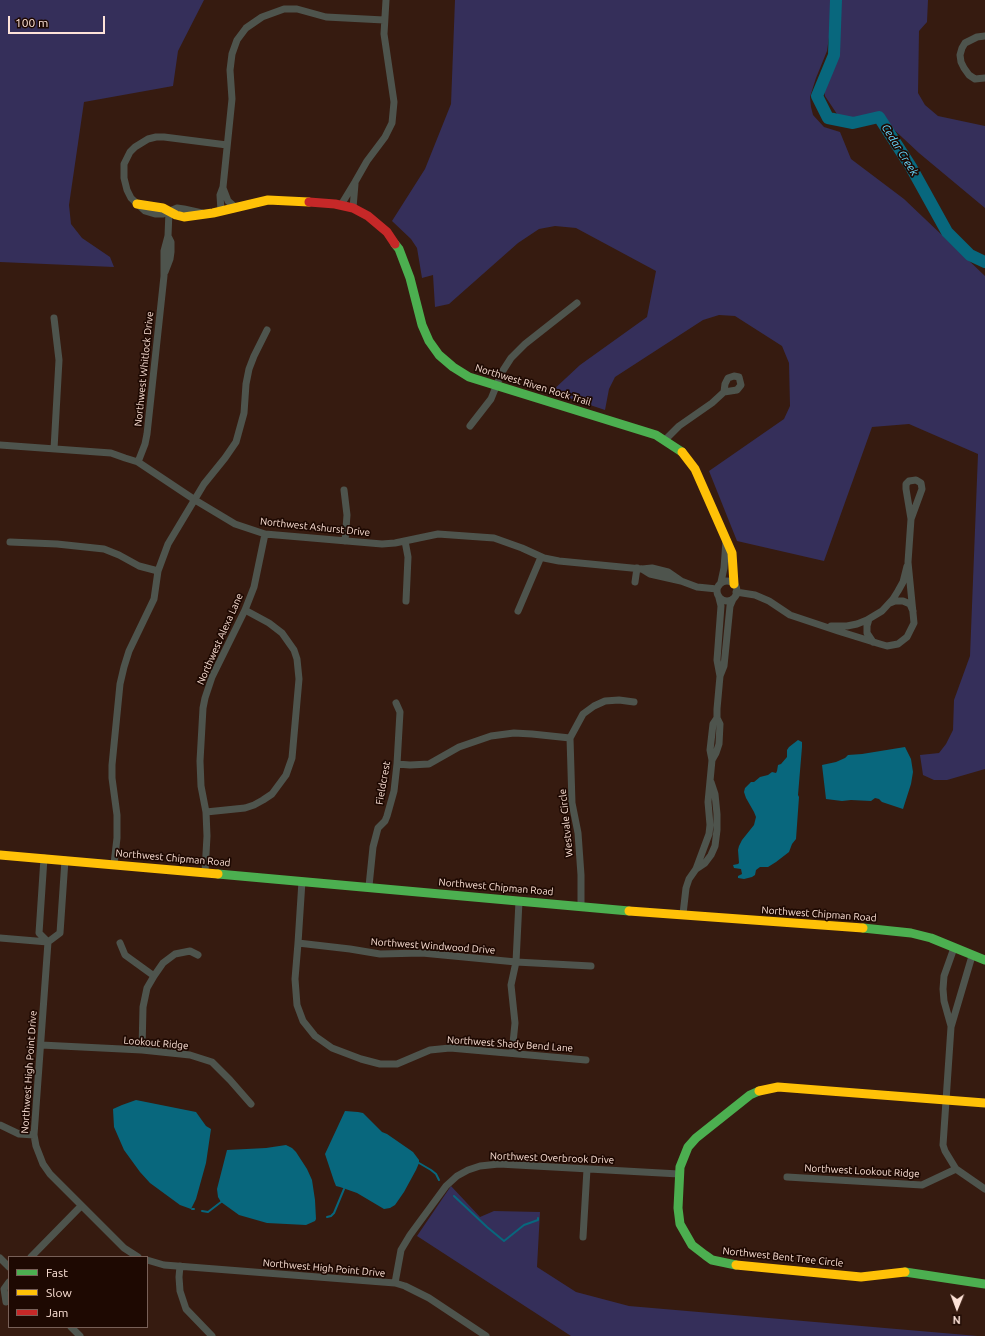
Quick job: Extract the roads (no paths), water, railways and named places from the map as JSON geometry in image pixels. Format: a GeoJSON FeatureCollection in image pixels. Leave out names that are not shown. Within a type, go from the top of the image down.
{"type":"FeatureCollection","features":[{"type":"Feature","properties":{"kind":"street"},"geometry":{"type":"LineString","coordinates":[[340,205],[356,182],[367,161],[385,137],[392,122],[394,102],[386,48],[384,20],[386,0]]}},
{"type":"Feature","properties":{"kind":"street"},"geometry":{"type":"LineString","coordinates":[[221,211],[220,195],[223,187],[232,99],[230,70],[232,54],[237,40],[246,28],[254,21],[267,14],[284,9],[298,9],[326,17],[384,20]]}},
{"type":"Feature","properties":{"kind":"street"},"geometry":{"type":"LineString","coordinates":[[985,36],[977,37],[965,43],[960,55],[961,62],[969,75],[976,79],[985,78]]}},
{"type":"Feature","properties":{"kind":"street"},"geometry":{"type":"LineString","coordinates":[[137,204],[127,190],[123,172],[130,152],[141,142],[156,137],[164,137],[227,145]]}},
{"type":"Feature","properties":{"kind":"street"},"geometry":{"type":"LineString","coordinates":[[353,208],[356,182]]}},
{"type":"Feature","properties":{"kind":"street"},"geometry":{"type":"LineString","coordinates":[[223,187],[228,201],[235,207]]}},
{"type":"Feature","properties":{"kind":"street","name":"Northwest Riven Rock Trail"},"geometry":{"type":"LineString","coordinates":[[137,204],[158,206],[170,211],[176,216],[184,217],[221,211],[268,200],[326,203],[353,208],[368,216],[387,232],[399,249],[410,278],[422,325],[429,341],[439,355],[453,367],[469,377],[646,432],[665,440],[682,452],[696,469],[732,553],[735,588],[730,606],[724,666],[720,676]]}},
{"type":"Feature","properties":{"kind":"street","name":"Northwest Whitlock Drive"},"geometry":{"type":"LineString","coordinates":[[138,462],[147,434],[164,276],[164,251],[168,236],[170,211]]}},
{"type":"Feature","properties":{"kind":"street"},"geometry":{"type":"LineString","coordinates":[[470,426],[491,399],[506,365],[516,353],[577,303]]}},
{"type":"Feature","properties":{"kind":"street"},"geometry":{"type":"LineString","coordinates":[[54,318],[59,360],[54,449]]}},
{"type":"Feature","properties":{"kind":"street"},"geometry":{"type":"LineString","coordinates":[[114,864],[117,838],[117,815],[112,778],[112,764],[120,684],[129,651],[154,599],[158,571],[168,544],[204,484],[236,442],[244,414],[246,384],[249,369],[267,330]]}},
{"type":"Feature","properties":{"kind":"street"},"geometry":{"type":"LineString","coordinates":[[665,440],[679,426],[712,403],[724,392]]}},
{"type":"Feature","properties":{"kind":"street","name":"Northwest Ashurst Drive"},"geometry":{"type":"LineString","coordinates":[[0,445],[111,453],[138,462],[195,500],[235,524],[265,534],[382,544],[438,534],[494,538],[522,548],[541,557],[559,561],[652,568],[668,572],[681,581],[705,589],[717,589]]}},
{"type":"Feature","properties":{"kind":"street"},"geometry":{"type":"LineString","coordinates":[[823,626],[847,626],[857,624],[870,619],[882,611],[890,603],[903,582],[908,562],[911,519],[906,489],[909,481],[916,480],[921,483],[922,489],[911,519]]}},
{"type":"Feature","properties":{"kind":"street"},"geometry":{"type":"LineString","coordinates":[[344,490],[347,515],[346,541]]}},
{"type":"Feature","properties":{"kind":"street","name":"Northwest Alexa Lane"},"geometry":{"type":"LineString","coordinates":[[205,872],[207,836],[206,812],[200,780],[203,708],[212,677],[245,610],[254,587],[265,534]]}},
{"type":"Feature","properties":{"kind":"street"},"geometry":{"type":"LineString","coordinates":[[405,541],[408,557],[406,601]]}},
{"type":"Feature","properties":{"kind":"street","name":"Northwest Riven Rock Trail"},"geometry":{"type":"LineString","coordinates":[[683,914],[686,888],[689,879],[696,869],[705,863],[715,846],[717,807],[710,778],[712,760],[719,744],[720,724],[717,718],[720,676],[717,660],[721,606],[717,589],[721,582],[724,568],[726,541]]}},
{"type":"Feature","properties":{"kind":"street"},"geometry":{"type":"LineString","coordinates":[[10,542],[58,544],[104,549],[139,566],[158,571]]}},
{"type":"Feature","properties":{"kind":"street"},"geometry":{"type":"LineString","coordinates":[[518,612],[541,557]]}},
{"type":"Feature","properties":{"kind":"street"},"geometry":{"type":"LineString","coordinates":[[721,582],[728,581],[735,588],[755,594],[769,601],[790,615],[873,642],[893,645],[903,641],[907,637],[914,623],[908,562]]}},
{"type":"Feature","properties":{"kind":"street"},"geometry":{"type":"LineString","coordinates":[[635,582],[640,568]]}},
{"type":"Feature","properties":{"kind":"street"},"geometry":{"type":"LineString","coordinates":[[720,598],[727,601],[733,599]]}},
{"type":"Feature","properties":{"kind":"street"},"geometry":{"type":"LineString","coordinates":[[890,603],[899,600],[906,602],[910,604],[914,613]]}},
{"type":"Feature","properties":{"kind":"street"},"geometry":{"type":"LineString","coordinates":[[206,812],[245,808],[263,800],[272,794],[286,776],[292,758],[299,679],[297,659],[294,650],[282,633],[269,623],[245,610]]}},
{"type":"Feature","properties":{"kind":"street"},"geometry":{"type":"LineString","coordinates":[[870,619],[867,626],[867,634],[873,642]]}},
{"type":"Feature","properties":{"kind":"street"},"geometry":{"type":"LineString","coordinates":[[397,764],[429,764],[459,747],[491,736],[514,733],[570,738],[583,714],[594,706],[605,701],[619,700],[634,702]]}},
{"type":"Feature","properties":{"kind":"street","name":"Fieldcrest"},"geometry":{"type":"LineString","coordinates":[[369,886],[373,847],[378,828],[385,821],[391,803],[397,764],[400,712],[396,703]]}},
{"type":"Feature","properties":{"kind":"street","name":"Westvale Circle"},"geometry":{"type":"LineString","coordinates":[[570,738],[572,803],[578,833],[581,875],[581,907]]}},
{"type":"Feature","properties":{"kind":"street","name":"Northwest Chipman Road"},"geometry":{"type":"LineString","coordinates":[[0,855],[369,886],[581,907],[877,929],[911,933],[931,938],[972,956],[985,960]]}},
{"type":"Feature","properties":{"kind":"street"},"geometry":{"type":"LineString","coordinates":[[44,858],[39,933],[48,942]]}},
{"type":"Feature","properties":{"kind":"street"},"geometry":{"type":"LineString","coordinates":[[0,938],[48,942],[60,933],[65,860]]}},
{"type":"Feature","properties":{"kind":"street","name":"Northwest Shady Bend Lane"},"geometry":{"type":"LineString","coordinates":[[302,881],[295,979],[297,1005],[302,1021],[315,1036],[332,1048],[361,1059],[380,1064],[398,1064],[430,1050],[450,1048],[586,1060]]}},
{"type":"Feature","properties":{"kind":"street"},"geometry":{"type":"LineString","coordinates":[[512,1053],[515,1023],[511,985],[516,962],[519,901]]}},
{"type":"Feature","properties":{"kind":"street","name":"Northwest High Point Drive"},"geometry":{"type":"LineString","coordinates":[[48,942],[34,1135],[36,1146],[43,1164],[50,1174],[80,1206],[124,1248],[136,1256]]}},
{"type":"Feature","properties":{"kind":"street"},"geometry":{"type":"LineString","coordinates":[[120,943],[124,955],[154,976]]}},
{"type":"Feature","properties":{"kind":"street","name":"Northwest Windwood Drive"},"geometry":{"type":"LineString","coordinates":[[298,943],[380,954],[422,953],[516,962],[591,966]]}},
{"type":"Feature","properties":{"kind":"street"},"geometry":{"type":"LineString","coordinates":[[951,1027],[944,1001],[943,990],[944,976],[954,948]]}},
{"type":"Feature","properties":{"kind":"street"},"geometry":{"type":"LineString","coordinates":[[142,1050],[143,1007],[147,988],[154,976],[163,963],[175,954],[190,951],[198,954]]}},
{"type":"Feature","properties":{"kind":"street"},"geometry":{"type":"LineString","coordinates":[[972,956],[951,1027],[943,1145],[956,1169],[985,1189]]}},
{"type":"Feature","properties":{"kind":"street","name":"Lookout Ridge"},"geometry":{"type":"LineString","coordinates":[[41,1045],[142,1050],[190,1055],[212,1062],[251,1104]]}},
{"type":"Feature","properties":{"kind":"street","name":"Northwest Bent Tree Circle"},"geometry":{"type":"LineString","coordinates":[[985,1103],[778,1087],[762,1090],[750,1096],[696,1138],[684,1154],[679,1174],[678,1208],[680,1224],[692,1245],[712,1260],[732,1265],[861,1277],[904,1272],[985,1284]]}},
{"type":"Feature","properties":{"kind":"street"},"geometry":{"type":"LineString","coordinates":[[0,1125],[19,1134],[34,1135]]}},
{"type":"Feature","properties":{"kind":"street","name":"Northwest Overbrook Drive"},"geometry":{"type":"LineString","coordinates":[[396,1283],[401,1250],[405,1242],[446,1186],[458,1176],[480,1166],[499,1164],[679,1174]]}},
{"type":"Feature","properties":{"kind":"street"},"geometry":{"type":"LineString","coordinates":[[583,1237],[587,1169]]}},
{"type":"Feature","properties":{"kind":"street","name":"Northwest Lookout Ridge"},"geometry":{"type":"LineString","coordinates":[[787,1177],[922,1186],[956,1169]]}},
{"type":"Feature","properties":{"kind":"street"},"geometry":{"type":"LineString","coordinates":[[32,1256],[80,1206]]}},
{"type":"Feature","properties":{"kind":"street"},"geometry":{"type":"LineString","coordinates":[[0,1258],[8,1266]]}},
{"type":"Feature","properties":{"kind":"street","name":"Northwest High Point Drive"},"geometry":{"type":"LineString","coordinates":[[148,1260],[180,1266],[396,1283],[429,1298],[486,1336]]}},
{"type":"Feature","properties":{"kind":"street"},"geometry":{"type":"LineString","coordinates":[[180,1266],[179,1285],[182,1300],[186,1309],[212,1336]]}},
{"type":"Feature","properties":{"kind":"street"},"geometry":{"type":"LineString","coordinates":[[6,1302],[4,1289],[8,1283]]}},
{"type":"Feature","properties":{"kind":"street"},"geometry":{"type":"LineString","coordinates":[[72,1328],[80,1336]]}},
{"type":"Feature","properties":{"kind":"water"},"geometry":{"type":"Polygon","coordinates":[[[798,740],[802,742],[802,747],[796,839],[789,852],[776,862],[768,867],[760,867],[756,870],[755,875],[752,877],[744,879],[738,878],[738,876],[742,874],[741,869],[734,868],[733,865],[739,863],[739,846],[754,825],[756,817],[746,798],[744,792],[745,788],[751,782],[754,782],[760,777],[768,775],[772,772],[776,773],[778,765],[781,764],[787,757],[787,750],[789,747],[798,740]]]}},
{"type":"Feature","properties":{"kind":"water"},"geometry":{"type":"Polygon","coordinates":[[[905,747],[911,759],[913,772],[911,784],[903,809],[875,798],[871,801],[842,801],[826,799],[822,765],[836,762],[848,755],[905,747]]]}},
{"type":"Feature","properties":{"kind":"water"},"geometry":{"type":"Polygon","coordinates":[[[136,1100],[196,1112],[206,1126],[211,1129],[206,1163],[196,1199],[191,1209],[180,1205],[150,1183],[124,1150],[114,1127],[113,1109],[136,1100]]]}},
{"type":"Feature","properties":{"kind":"water"},"geometry":{"type":"Polygon","coordinates":[[[345,1111],[363,1113],[382,1132],[413,1152],[419,1160],[416,1170],[404,1192],[395,1205],[390,1208],[384,1209],[357,1193],[336,1186],[325,1154],[345,1111]]]}},
{"type":"Feature","properties":{"kind":"water"},"geometry":{"type":"Polygon","coordinates":[[[286,1145],[296,1152],[312,1180],[315,1200],[315,1221],[306,1225],[267,1223],[239,1215],[221,1202],[218,1197],[217,1189],[227,1150],[266,1148],[286,1145]]]}},
{"type":"Feature","properties":{"kind":"waterway","name":"Cedar Creek"},"geometry":{"type":"LineString","coordinates":[[836,0],[834,55],[817,96],[828,118],[853,123],[879,117],[911,167],[947,232],[970,255],[985,262]]}},
{"type":"Feature","properties":{"kind":"waterway"},"geometry":{"type":"LineString","coordinates":[[419,1163],[436,1174],[439,1180]]}},
{"type":"Feature","properties":{"kind":"waterway"},"geometry":{"type":"LineString","coordinates":[[327,1217],[334,1213],[344,1189]]}},
{"type":"Feature","properties":{"kind":"waterway"},"geometry":{"type":"LineString","coordinates":[[454,1196],[504,1241],[524,1225],[538,1220],[538,1218]]}},
{"type":"Feature","properties":{"kind":"waterway"},"geometry":{"type":"LineString","coordinates":[[202,1211],[208,1212],[221,1202]]}}]}
